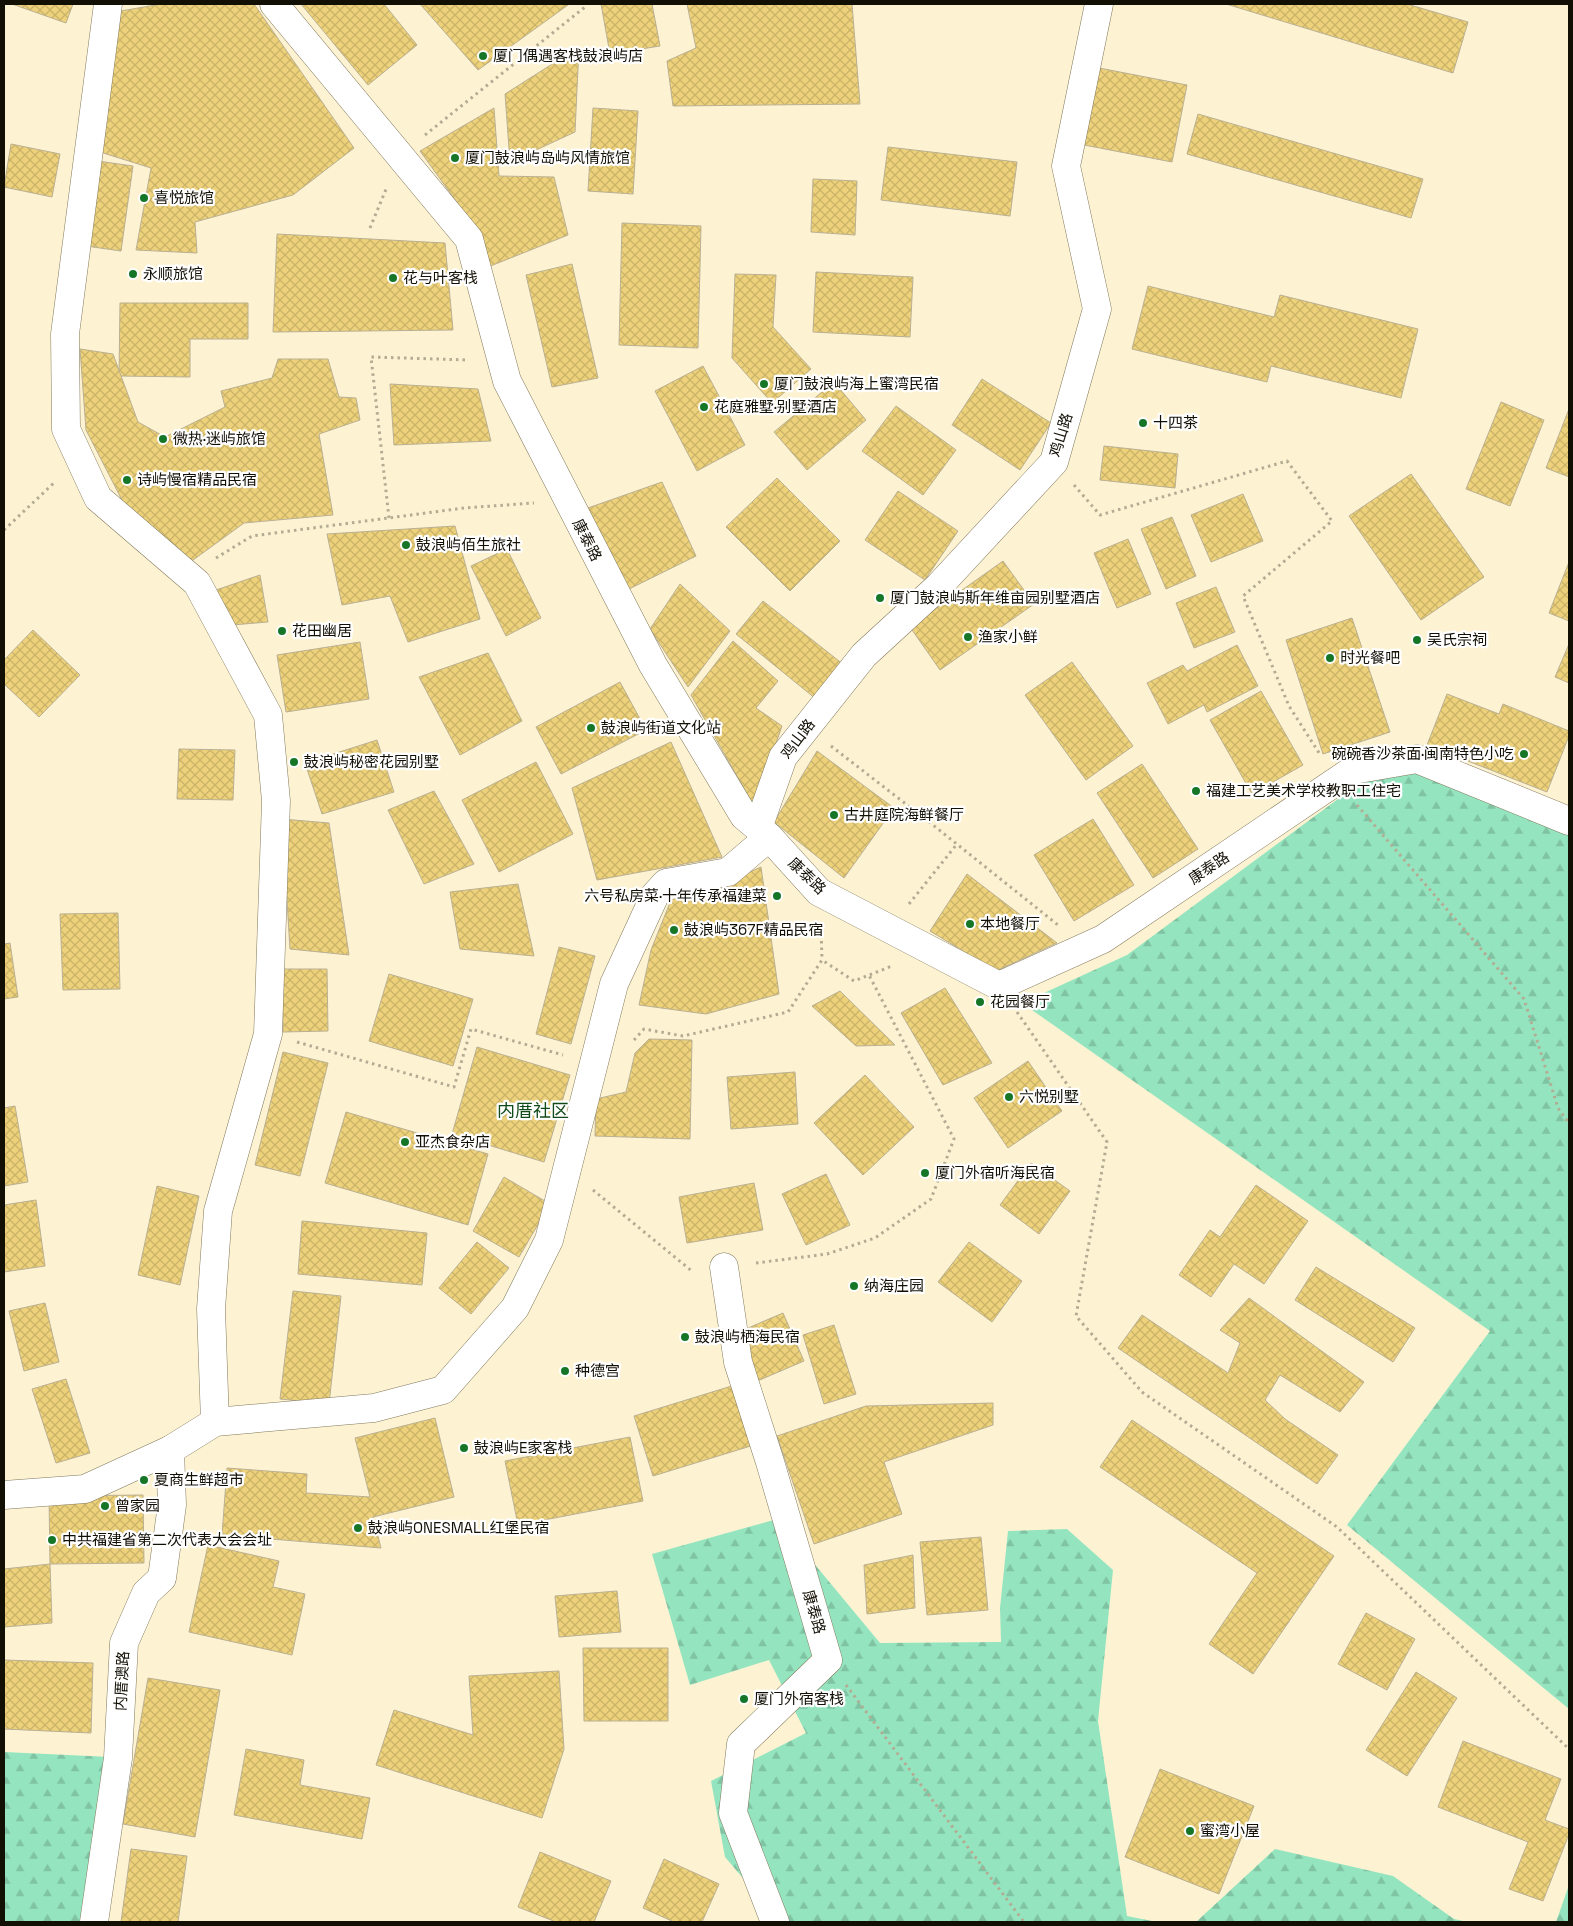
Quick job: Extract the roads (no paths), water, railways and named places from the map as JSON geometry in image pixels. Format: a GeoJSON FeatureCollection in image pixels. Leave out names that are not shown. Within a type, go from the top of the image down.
{"type":"FeatureCollection","features":[{"type":"Feature","properties":{"kind":"street"},"geometry":{"type":"LineString","coordinates":[[108,4],[65,334],[66,429],[98,498],[197,583],[268,714],[276,801],[268,1034],[218,1212],[211,1309],[215,1422]]}},
{"type":"Feature","properties":{"kind":"street","name":"康泰路"},"geometry":{"type":"LineString","coordinates":[[274,4],[469,239],[507,382],[653,665],[744,816],[764,832],[819,892],[999,986],[1102,939],[1353,770],[1417,759],[1569,821]]}},
{"type":"Feature","properties":{"kind":"street","name":"鸡山路"},"geometry":{"type":"LineString","coordinates":[[764,832],[783,757],[864,655],[938,587],[1054,462],[1097,309],[1066,166],[1099,4]]}},
{"type":"Feature","properties":{"kind":"street"},"geometry":{"type":"LineString","coordinates":[[4,1495],[85,1488],[170,1450],[215,1422],[374,1408],[442,1390],[515,1308],[550,1240],[614,984],[655,895],[666,883],[728,872],[764,832]]}},
{"type":"Feature","properties":{"kind":"street","name":"康泰路"},"geometry":{"type":"LineString","coordinates":[[724,1268],[738,1362],[770,1462],[828,1660],[741,1744],[733,1814],[775,1922]]}},
{"type":"Feature","properties":{"kind":"street","name":"内厝澳路"},"geometry":{"type":"LineString","coordinates":[[94,1922],[118,1758],[124,1643],[146,1593],[162,1578],[172,1505],[170,1450]]}},
{"type":"Feature","properties":{"kind":"place","name":"厦门偶遇客栈鼓浪屿店"},"geometry":{"type":"Point","coordinates":[483,56]}},
{"type":"Feature","properties":{"kind":"place","name":"厦门鼓浪屿岛屿风情旅馆"},"geometry":{"type":"Point","coordinates":[455,158]}},
{"type":"Feature","properties":{"kind":"place","name":"喜悦旅馆"},"geometry":{"type":"Point","coordinates":[144,198]}},
{"type":"Feature","properties":{"kind":"place","name":"永顺旅馆"},"geometry":{"type":"Point","coordinates":[133,274]}},
{"type":"Feature","properties":{"kind":"place","name":"花与叶客栈"},"geometry":{"type":"Point","coordinates":[393,278]}},
{"type":"Feature","properties":{"kind":"place","name":"厦门鼓浪屿海上蜜湾民宿"},"geometry":{"type":"Point","coordinates":[764,384]}},
{"type":"Feature","properties":{"kind":"place","name":"花庭雅墅·别墅酒店"},"geometry":{"type":"Point","coordinates":[704,407]}},
{"type":"Feature","properties":{"kind":"place","name":"十四茶"},"geometry":{"type":"Point","coordinates":[1143,423]}},
{"type":"Feature","properties":{"kind":"place","name":"微热·迷屿旅馆"},"geometry":{"type":"Point","coordinates":[163,439]}},
{"type":"Feature","properties":{"kind":"place","name":"诗屿慢宿精品民宿"},"geometry":{"type":"Point","coordinates":[127,480]}},
{"type":"Feature","properties":{"kind":"place","name":"鼓浪屿佰生旅社"},"geometry":{"type":"Point","coordinates":[406,545]}},
{"type":"Feature","properties":{"kind":"place","name":"厦门鼓浪屿斯年维亩园别墅酒店"},"geometry":{"type":"Point","coordinates":[880,598]}},
{"type":"Feature","properties":{"kind":"place","name":"花田幽居"},"geometry":{"type":"Point","coordinates":[282,631]}},
{"type":"Feature","properties":{"kind":"place","name":"渔家小鲜"},"geometry":{"type":"Point","coordinates":[968,637]}},
{"type":"Feature","properties":{"kind":"place","name":"吴氏宗祠"},"geometry":{"type":"Point","coordinates":[1417,640]}},
{"type":"Feature","properties":{"kind":"place","name":"时光餐吧"},"geometry":{"type":"Point","coordinates":[1330,658]}},
{"type":"Feature","properties":{"kind":"place","name":"鼓浪屿街道文化站"},"geometry":{"type":"Point","coordinates":[591,728]}},
{"type":"Feature","properties":{"kind":"place","name":"碗碗香沙茶面·闽南特色小吃"},"geometry":{"type":"Point","coordinates":[1524,754]}},
{"type":"Feature","properties":{"kind":"place","name":"鼓浪屿秘密花园别墅"},"geometry":{"type":"Point","coordinates":[294,762]}},
{"type":"Feature","properties":{"kind":"place","name":"福建工艺美术学校教职工住宅"},"geometry":{"type":"Point","coordinates":[1196,791]}},
{"type":"Feature","properties":{"kind":"place","name":"古井庭院海鲜餐厅"},"geometry":{"type":"Point","coordinates":[834,815]}},
{"type":"Feature","properties":{"kind":"place","name":"六号私房菜·十年传承福建菜"},"geometry":{"type":"Point","coordinates":[777,896]}},
{"type":"Feature","properties":{"kind":"place","name":"本地餐厅"},"geometry":{"type":"Point","coordinates":[970,924]}},
{"type":"Feature","properties":{"kind":"place","name":"鼓浪屿367F精品民宿"},"geometry":{"type":"Point","coordinates":[674,930]}},
{"type":"Feature","properties":{"kind":"place","name":"花园餐厅"},"geometry":{"type":"Point","coordinates":[980,1002]}},
{"type":"Feature","properties":{"kind":"place","name":"六悦别墅"},"geometry":{"type":"Point","coordinates":[1009,1097]}},
{"type":"Feature","properties":{"kind":"place","name":"亚杰食杂店"},"geometry":{"type":"Point","coordinates":[405,1142]}},
{"type":"Feature","properties":{"kind":"place","name":"厦门外宿听海民宿"},"geometry":{"type":"Point","coordinates":[925,1173]}},
{"type":"Feature","properties":{"kind":"place","name":"纳海庄园"},"geometry":{"type":"Point","coordinates":[854,1286]}},
{"type":"Feature","properties":{"kind":"place","name":"鼓浪屿栖海民宿"},"geometry":{"type":"Point","coordinates":[685,1337]}},
{"type":"Feature","properties":{"kind":"place","name":"种德宫"},"geometry":{"type":"Point","coordinates":[565,1371]}},
{"type":"Feature","properties":{"kind":"place","name":"鼓浪屿E家客栈"},"geometry":{"type":"Point","coordinates":[464,1448]}},
{"type":"Feature","properties":{"kind":"place","name":"夏商生鲜超市"},"geometry":{"type":"Point","coordinates":[144,1480]}},
{"type":"Feature","properties":{"kind":"place","name":"曾家园"},"geometry":{"type":"Point","coordinates":[105,1506]}},
{"type":"Feature","properties":{"kind":"place","name":"鼓浪屿ONESMALL红堡民宿"},"geometry":{"type":"Point","coordinates":[358,1528]}},
{"type":"Feature","properties":{"kind":"place","name":"中共福建省第二次代表大会会址"},"geometry":{"type":"Point","coordinates":[52,1540]}},
{"type":"Feature","properties":{"kind":"place","name":"厦门外宿客栈"},"geometry":{"type":"Point","coordinates":[744,1699]}},
{"type":"Feature","properties":{"kind":"place","name":"蜜湾小屋"},"geometry":{"type":"Point","coordinates":[1190,1831]}},
{"type":"Feature","properties":{"kind":"district","name":"内厝社区"},"geometry":{"type":"Point","coordinates":[533,1111]}}]}
